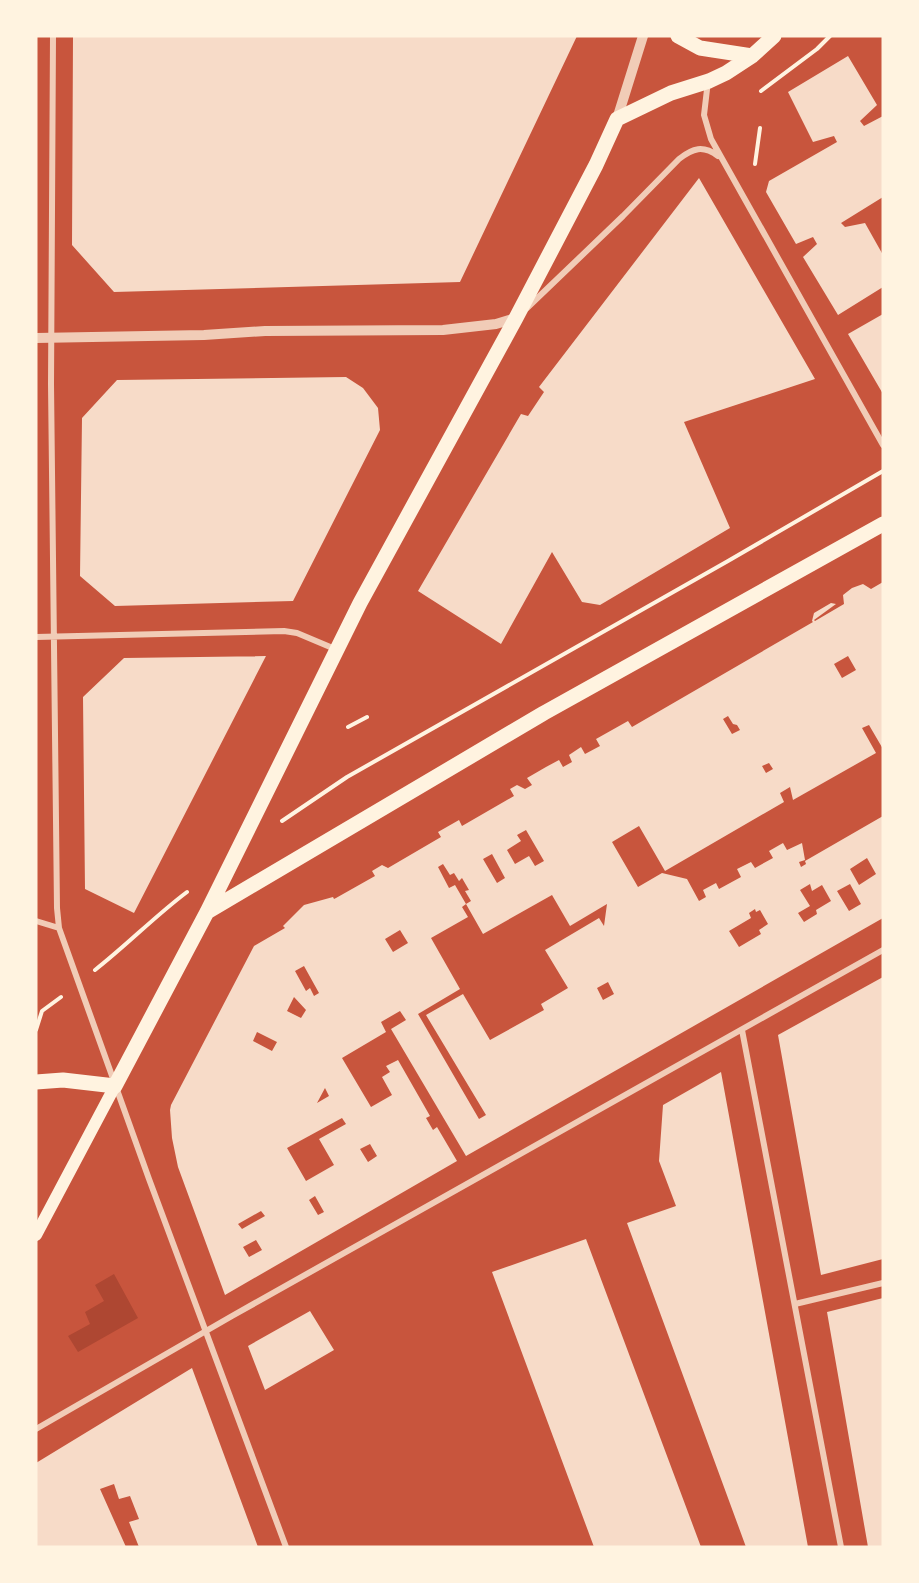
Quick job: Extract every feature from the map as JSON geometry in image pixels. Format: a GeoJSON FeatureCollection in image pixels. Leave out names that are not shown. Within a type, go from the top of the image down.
{"type":"FeatureCollection","features":[{"type":"Feature","properties":{"kind":"main road"},"geometry":{"type":"LineString","coordinates":[[678,36],[700,48],[752,56]]}},
{"type":"Feature","properties":{"kind":"main road"},"geometry":{"type":"LineString","coordinates":[[36,1235],[207,912],[337,650],[597,165],[617,119],[671,93],[709,81],[752,56],[774,36]]}},
{"type":"Feature","properties":{"kind":"main road"},"geometry":{"type":"LineString","coordinates":[[207,912],[544,713],[883,524]]}},
{"type":"Feature","properties":{"kind":"main road"},"geometry":{"type":"LineString","coordinates":[[36,1082],[63,1080],[115,1086]]}},
{"type":"Feature","properties":{"kind":"street"},"geometry":{"type":"LineString","coordinates":[[53,36],[51,337],[58,928],[286,1547]]}},
{"type":"Feature","properties":{"kind":"street"},"geometry":{"type":"LineString","coordinates":[[617,119],[643,36]]}},
{"type":"Feature","properties":{"kind":"street"},"geometry":{"type":"LineString","coordinates":[[709,81],[704,115],[711,139],[883,445]]}},
{"type":"Feature","properties":{"kind":"street"},"geometry":{"type":"LineString","coordinates":[[36,338],[204,335],[265,331],[443,330],[496,324],[516,318],[684,156],[699,148],[706,148],[721,159]]}},
{"type":"Feature","properties":{"kind":"street"},"geometry":{"type":"LineString","coordinates":[[36,637],[284,631],[297,633],[337,650]]}},
{"type":"Feature","properties":{"kind":"street"},"geometry":{"type":"LineString","coordinates":[[36,921],[58,928]]}},
{"type":"Feature","properties":{"kind":"street"},"geometry":{"type":"LineString","coordinates":[[36,1429],[883,950]]}},
{"type":"Feature","properties":{"kind":"street"},"geometry":{"type":"LineString","coordinates":[[742,1030],[842,1547]]}},
{"type":"Feature","properties":{"kind":"street"},"geometry":{"type":"LineString","coordinates":[[795,1304],[883,1283]]}},
{"type":"Feature","properties":{"kind":"path"},"geometry":{"type":"LineString","coordinates":[[760,91],[817,49],[830,36]]}},
{"type":"Feature","properties":{"kind":"path"},"geometry":{"type":"LineString","coordinates":[[755,164],[760,128]]}},
{"type":"Feature","properties":{"kind":"path"},"geometry":{"type":"LineString","coordinates":[[297,810],[347,777],[883,471]]}},
{"type":"Feature","properties":{"kind":"path"},"geometry":{"type":"LineString","coordinates":[[348,727],[367,717]]}},
{"type":"Feature","properties":{"kind":"path"},"geometry":{"type":"LineString","coordinates":[[117,953],[161,911]]}},
{"type":"Feature","properties":{"kind":"path"},"geometry":{"type":"LineString","coordinates":[[36,1030],[42,1011]]}},
{"type":"Feature","properties":{"kind":"shaded area"},"geometry":{"type":"Polygon","coordinates":[[[114,1274],[138,1318],[78,1352],[68,1336],[90,1324],[85,1312],[104,1301],[95,1285],[114,1274]]]}},
{"type":"Feature","properties":{"kind":"building"},"geometry":{"type":"Polygon","coordinates":[[[73,36],[577,36],[460,282],[114,292],[72,245],[73,36]]]}},
{"type":"Feature","properties":{"kind":"building"},"geometry":{"type":"Polygon","coordinates":[[[848,56],[877,105],[860,121],[864,126],[883,116],[883,197],[841,223],[845,227],[865,223],[883,255],[883,287],[838,315],[803,257],[817,244],[813,237],[796,244],[766,192],[769,181],[837,142],[834,136],[813,142],[788,92],[848,56]]]}},
{"type":"Feature","properties":{"kind":"building"},"geometry":{"type":"Polygon","coordinates":[[[699,178],[815,379],[684,422],[730,528],[600,605],[582,602],[552,552],[501,644],[418,591],[521,414],[528,416],[544,392],[539,387],[699,178]]]}},
{"type":"Feature","properties":{"kind":"building"},"geometry":{"type":"Polygon","coordinates":[[[883,314],[883,394],[848,334],[883,314]]]}},
{"type":"Feature","properties":{"kind":"building"},"geometry":{"type":"Polygon","coordinates":[[[346,377],[363,388],[378,408],[380,430],[293,601],[115,606],[80,576],[82,418],[117,380],[346,377]]]}},
{"type":"Feature","properties":{"kind":"building"},"geometry":{"type":"Polygon","coordinates":[[[883,582],[883,749],[869,725],[862,728],[876,753],[793,800],[790,787],[780,793],[784,802],[665,871],[639,826],[612,842],[638,887],[662,873],[687,879],[699,901],[706,897],[703,890],[716,883],[719,889],[741,877],[737,869],[751,862],[755,868],[773,858],[769,851],[783,843],[787,850],[802,843],[805,860],[799,862],[801,867],[806,864],[805,861],[883,816],[883,918],[466,1156],[391,1029],[406,1020],[400,1011],[381,1022],[386,1032],[342,1058],[371,1107],[392,1095],[382,1077],[390,1072],[386,1066],[398,1060],[430,1116],[426,1118],[433,1130],[437,1127],[457,1161],[225,1295],[178,1167],[172,1138],[170,1110],[254,946],[285,928],[283,926],[304,905],[336,898],[375,876],[372,871],[382,865],[388,868],[441,837],[438,832],[459,820],[462,826],[514,796],[510,789],[517,785],[525,789],[532,785],[527,778],[559,760],[563,767],[572,762],[569,755],[581,747],[585,754],[600,746],[596,739],[628,721],[632,727],[813,622],[814,613],[831,603],[836,604],[815,621],[844,604],[843,595],[852,588],[863,584],[871,589],[883,582]],[[848,656],[834,664],[842,678],[856,670],[848,656]],[[728,716],[723,719],[732,734],[740,730],[728,716]],[[769,763],[762,766],[766,773],[773,769],[769,763]],[[526,830],[517,835],[521,841],[507,850],[515,864],[529,856],[535,866],[544,861],[526,830]],[[492,854],[483,859],[497,883],[505,878],[492,854]],[[867,858],[850,869],[859,885],[876,874],[867,858]],[[443,864],[438,867],[449,888],[455,885],[466,904],[471,901],[465,891],[469,890],[462,878],[459,881],[454,873],[450,875],[443,864]],[[810,884],[800,890],[810,906],[798,913],[804,922],[817,914],[816,910],[831,901],[822,885],[812,891],[810,884]],[[850,884],[837,891],[849,911],[861,904],[850,884]],[[552,895],[483,934],[466,904],[462,907],[468,917],[431,938],[460,989],[418,1014],[479,1119],[486,1115],[426,1015],[463,994],[490,1040],[544,1010],[541,1004],[568,988],[545,950],[599,918],[604,926],[607,904],[570,926],[552,895]],[[755,909],[749,913],[751,918],[729,931],[739,947],[761,934],[759,930],[768,924],[760,910],[756,912],[755,909]],[[400,930],[385,939],[393,952],[408,943],[400,930]],[[304,966],[295,971],[306,991],[310,988],[314,996],[319,993],[304,966]],[[608,982],[597,988],[603,1000],[614,994],[608,982]],[[294,997],[287,1011],[301,1018],[306,1010],[294,997]],[[257,1032],[253,1041],[272,1051],[277,1042],[257,1032]],[[325,1088],[317,1103],[329,1096],[325,1088]],[[342,1118],[287,1148],[306,1181],[334,1165],[319,1139],[346,1124],[342,1118]],[[370,1144],[360,1149],[368,1162],[377,1156],[370,1144]],[[315,1196],[309,1200],[318,1215],[324,1212],[315,1196]],[[261,1211],[238,1224],[242,1229],[265,1216],[261,1211]],[[256,1240],[243,1247],[249,1257],[262,1250],[256,1240]]]}},
{"type":"Feature","properties":{"kind":"building"},"geometry":{"type":"Polygon","coordinates":[[[266,656],[134,913],[85,889],[83,697],[124,658],[266,656]]]}},
{"type":"Feature","properties":{"kind":"building"},"geometry":{"type":"Polygon","coordinates":[[[883,977],[883,1259],[821,1275],[778,1035],[883,977]]]}},
{"type":"Feature","properties":{"kind":"building"},"geometry":{"type":"Polygon","coordinates":[[[721,1072],[808,1547],[746,1547],[627,1223],[676,1206],[659,1161],[663,1105],[721,1072]]]}},
{"type":"Feature","properties":{"kind":"building"},"geometry":{"type":"Polygon","coordinates":[[[586,1239],[701,1547],[594,1547],[492,1272],[586,1239]]]}},
{"type":"Feature","properties":{"kind":"building"},"geometry":{"type":"Polygon","coordinates":[[[883,1298],[883,1547],[868,1547],[827,1312],[883,1298]]]}},
{"type":"Feature","properties":{"kind":"building"},"geometry":{"type":"Polygon","coordinates":[[[310,1311],[334,1350],[265,1390],[248,1346],[310,1311]]]}},
{"type":"Feature","properties":{"kind":"building"},"geometry":{"type":"Polygon","coordinates":[[[192,1368],[258,1547],[139,1547],[129,1522],[139,1519],[130,1496],[119,1499],[114,1484],[100,1489],[126,1547],[36,1547],[36,1463],[192,1368]]]}}]}
